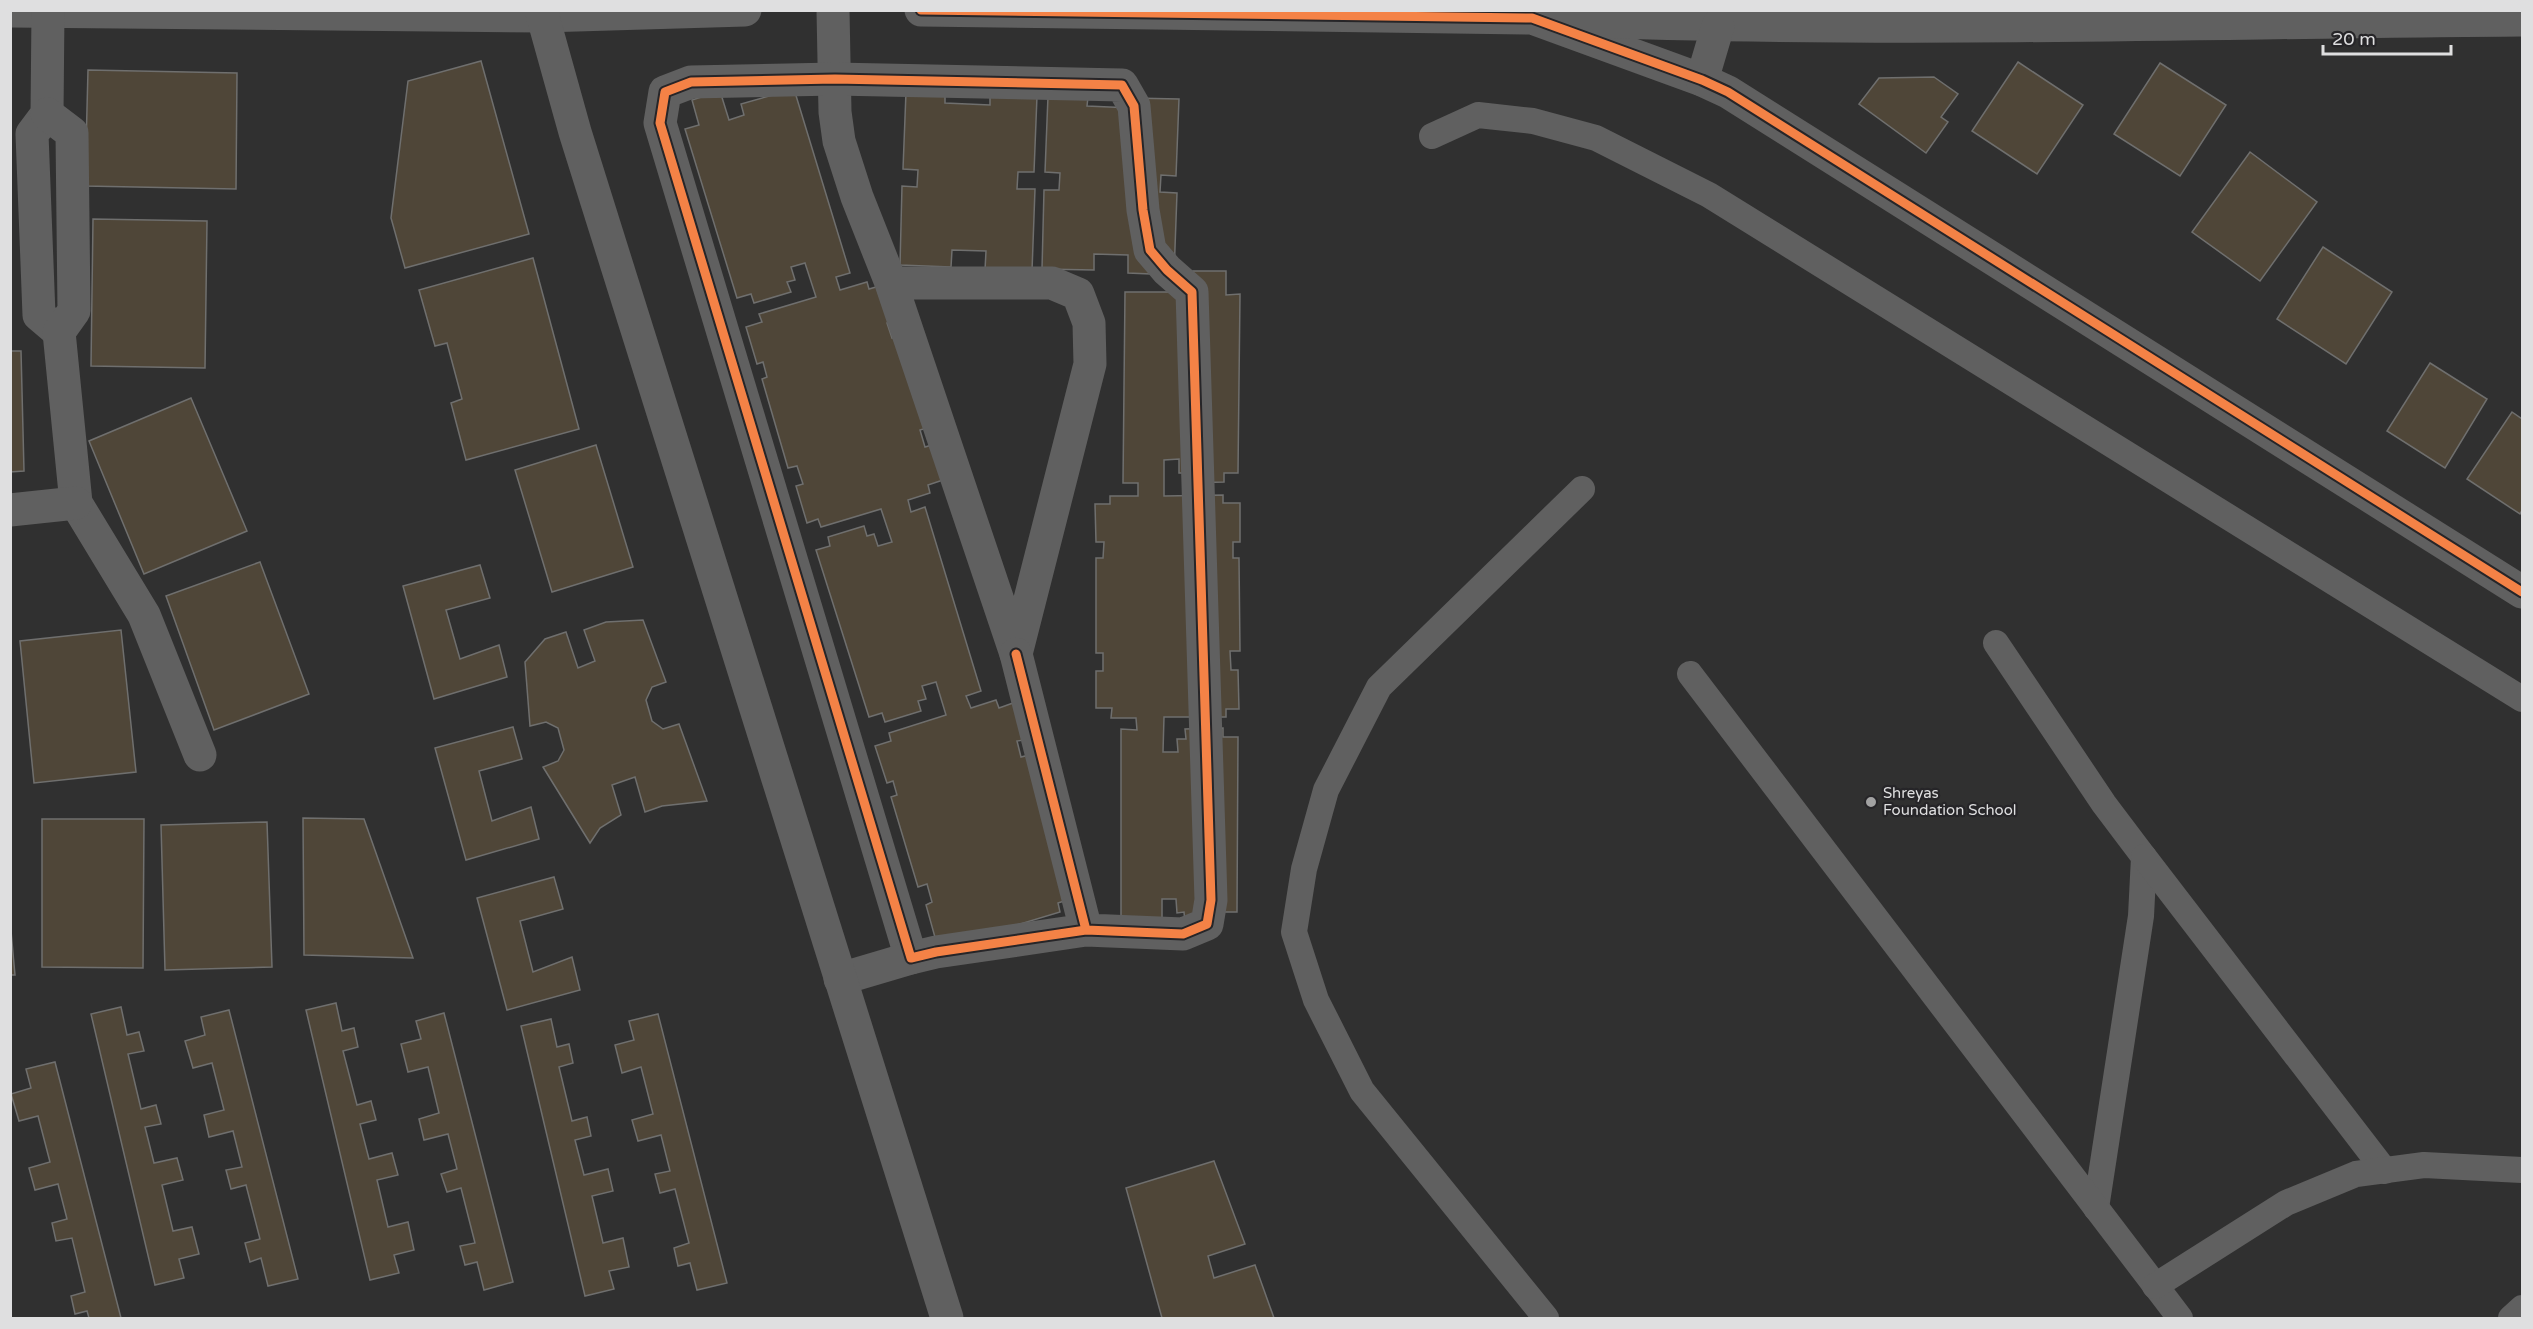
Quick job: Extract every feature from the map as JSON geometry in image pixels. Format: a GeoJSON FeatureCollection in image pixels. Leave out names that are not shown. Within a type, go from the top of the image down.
{"type":"FeatureCollection","features":[{"type":"Feature","properties":{"kind":"street"},"geometry":{"type":"LineString","coordinates":[[10,11],[542,13],[745,10]]}},
{"type":"Feature","properties":{"kind":"street"},"geometry":{"type":"LineString","coordinates":[[833,10],[835,112],[839,141],[857,197],[891,284],[1016,654],[1086,930]]}},
{"type":"Feature","properties":{"kind":"street"},"geometry":{"type":"LineString","coordinates":[[921,10],[1532,18],[1718,26],[2119,26],[2523,20]]}},
{"type":"Feature","properties":{"kind":"street"},"geometry":{"type":"LineString","coordinates":[[48,11],[47,114],[32,134],[39,315],[59,332],[76,503],[144,615],[200,755]]}},
{"type":"Feature","properties":{"kind":"street"},"geometry":{"type":"LineString","coordinates":[[542,13],[579,144],[947,1318]]}},
{"type":"Feature","properties":{"kind":"street"},"geometry":{"type":"LineString","coordinates":[[1532,18],[1702,80],[1728,92],[2523,592]]}},
{"type":"Feature","properties":{"kind":"street"},"geometry":{"type":"LineString","coordinates":[[1702,80],[1718,26]]}},
{"type":"Feature","properties":{"kind":"street"},"geometry":{"type":"LineString","coordinates":[[840,980],[936,952],[1086,930],[1183,934],[1207,924],[1211,900],[1192,292],[1167,270],[1150,250],[1143,210],[1134,106],[1122,85],[835,79],[691,82],[665,92],[660,123],[911,958]]}},
{"type":"Feature","properties":{"kind":"street"},"geometry":{"type":"LineString","coordinates":[[891,284],[1052,283],[1078,294],[1089,323],[1090,364],[1016,654]]}},
{"type":"Feature","properties":{"kind":"street"},"geometry":{"type":"LineString","coordinates":[[10,510],[76,503]]}},
{"type":"Feature","properties":{"kind":"lane"},"geometry":{"type":"LineString","coordinates":[[1432,136],[1478,115],[1533,121],[1596,138],[1709,195],[2523,699]]}},
{"type":"Feature","properties":{"kind":"lane"},"geometry":{"type":"LineString","coordinates":[[1546,1318],[1362,1091],[1316,1000],[1294,932],[1304,869],[1326,790],[1379,687],[1582,489]]}},
{"type":"Feature","properties":{"kind":"lane"},"geometry":{"type":"LineString","coordinates":[[1996,643],[2104,804],[2385,1171]]}},
{"type":"Feature","properties":{"kind":"lane"},"geometry":{"type":"LineString","coordinates":[[1690,674],[2180,1318]]}},
{"type":"Feature","properties":{"kind":"lane"},"geometry":{"type":"LineString","coordinates":[[2096,1208],[2140,916],[2144,856]]}},
{"type":"Feature","properties":{"kind":"lane"},"geometry":{"type":"LineString","coordinates":[[2155,1286],[2286,1203],[2356,1174],[2424,1165],[2523,1170]]}},
{"type":"Feature","properties":{"kind":"lane"},"geometry":{"type":"LineString","coordinates":[[2511,1318],[2523,1308]]}},
{"type":"Feature","properties":{"kind":"building"},"geometry":{"type":"Polygon","coordinates":[[[481,61],[529,234],[405,268],[391,218],[408,81],[481,61]]]}},
{"type":"Feature","properties":{"kind":"building"},"geometry":{"type":"Polygon","coordinates":[[[2018,62],[2083,105],[2037,174],[1972,131],[2018,62]]]}},
{"type":"Feature","properties":{"kind":"building"},"geometry":{"type":"Polygon","coordinates":[[[2160,63],[2226,105],[2180,176],[2114,134],[2160,63]]]}},
{"type":"Feature","properties":{"kind":"building"},"geometry":{"type":"Polygon","coordinates":[[[88,70],[237,73],[236,189],[85,186],[88,70]]]}},
{"type":"Feature","properties":{"kind":"building"},"geometry":{"type":"Polygon","coordinates":[[[1934,77],[1958,94],[1941,117],[1948,122],[1926,153],[1859,104],[1879,78],[1934,77]]]}},
{"type":"Feature","properties":{"kind":"building"},"geometry":{"type":"Polygon","coordinates":[[[794,89],[850,273],[836,277],[840,290],[867,282],[869,289],[883,285],[894,321],[887,323],[892,338],[899,336],[927,428],[920,430],[925,447],[932,445],[943,480],[928,485],[930,493],[908,500],[911,512],[925,507],[981,691],[966,696],[971,708],[996,700],[999,708],[1013,703],[1024,740],[1017,741],[1021,757],[1029,755],[1073,898],[1058,903],[1060,912],[950,945],[936,941],[926,905],[932,902],[927,884],[918,887],[891,797],[897,795],[893,781],[887,783],[875,746],[891,741],[889,733],[946,715],[936,682],[922,686],[926,699],[918,701],[921,711],[885,722],[882,713],[869,717],[816,550],[830,546],[828,537],[864,526],[867,536],[874,534],[878,546],[892,542],[881,509],[821,527],[818,519],[807,523],[796,486],[803,484],[797,466],[788,468],[762,379],[767,377],[763,362],[757,364],[746,327],[762,322],[759,314],[816,297],[805,263],[791,267],[795,280],[787,282],[791,292],[754,303],[751,294],[737,298],[685,129],[699,125],[692,100],[720,91],[729,120],[744,115],[741,104],[794,89]]]}},
{"type":"Feature","properties":{"kind":"building"},"geometry":{"type":"Polygon","coordinates":[[[906,92],[945,93],[945,103],[990,105],[990,94],[1037,96],[1034,172],[1018,172],[1017,189],[1035,189],[1032,271],[985,270],[986,251],[952,250],[951,267],[900,265],[902,186],[917,187],[918,170],[903,169],[906,92]]]}},
{"type":"Feature","properties":{"kind":"building"},"geometry":{"type":"Polygon","coordinates":[[[1048,96],[1088,97],[1087,106],[1132,108],[1132,98],[1179,99],[1176,176],[1161,175],[1160,192],[1177,193],[1174,275],[1128,273],[1128,255],[1094,254],[1094,270],[1042,269],[1044,190],[1059,190],[1060,173],[1045,172],[1048,96]]]}},
{"type":"Feature","properties":{"kind":"building"},"geometry":{"type":"Polygon","coordinates":[[[2250,152],[2317,202],[2260,281],[2192,232],[2250,152]]]}},
{"type":"Feature","properties":{"kind":"building"},"geometry":{"type":"Polygon","coordinates":[[[93,219],[207,221],[205,368],[91,366],[93,219]]]}},
{"type":"Feature","properties":{"kind":"building"},"geometry":{"type":"Polygon","coordinates":[[[2323,247],[2392,292],[2346,364],[2277,319],[2323,247]]]}},
{"type":"Feature","properties":{"kind":"building"},"geometry":{"type":"Polygon","coordinates":[[[533,258],[579,429],[466,460],[451,403],[462,399],[447,343],[435,346],[419,290],[533,258]]]}},
{"type":"Feature","properties":{"kind":"building"},"geometry":{"type":"Polygon","coordinates":[[[1193,271],[1226,271],[1226,295],[1240,294],[1238,473],[1224,473],[1224,482],[1187,483],[1186,473],[1179,473],[1179,459],[1164,460],[1164,496],[1223,495],[1223,503],[1240,503],[1240,542],[1233,542],[1233,558],[1239,558],[1240,651],[1230,651],[1231,670],[1238,670],[1239,709],[1226,709],[1226,717],[1164,717],[1163,752],[1178,752],[1177,739],[1186,739],[1185,729],[1223,728],[1223,737],[1238,737],[1237,912],[1222,912],[1185,922],[1184,912],[1177,913],[1176,899],[1162,899],[1162,934],[1121,922],[1121,729],[1137,730],[1136,718],[1111,718],[1112,708],[1096,708],[1096,671],[1103,671],[1103,653],[1096,653],[1096,558],[1103,558],[1104,542],[1096,542],[1095,504],[1110,504],[1110,496],[1138,496],[1138,483],[1123,483],[1125,292],[1177,292],[1193,305],[1193,271]]]}},
{"type":"Feature","properties":{"kind":"building"},"geometry":{"type":"Polygon","coordinates":[[[10,351],[21,351],[24,471],[10,472],[10,351]]]}},
{"type":"Feature","properties":{"kind":"building"},"geometry":{"type":"Polygon","coordinates":[[[2430,363],[2487,399],[2445,468],[2387,431],[2430,363]]]}},
{"type":"Feature","properties":{"kind":"building"},"geometry":{"type":"Polygon","coordinates":[[[191,398],[247,531],[144,574],[89,441],[191,398]]]}},
{"type":"Feature","properties":{"kind":"building"},"geometry":{"type":"Polygon","coordinates":[[[2512,412],[2522,419],[2522,510],[2520,514],[2467,479],[2512,412]]]}},
{"type":"Feature","properties":{"kind":"building"},"geometry":{"type":"Polygon","coordinates":[[[596,445],[633,567],[552,592],[515,470],[596,445]]]}},
{"type":"Feature","properties":{"kind":"building"},"geometry":{"type":"Polygon","coordinates":[[[260,562],[309,694],[214,730],[166,596],[260,562]]]}},
{"type":"Feature","properties":{"kind":"building"},"geometry":{"type":"Polygon","coordinates":[[[480,565],[490,598],[446,610],[460,659],[499,645],[507,677],[434,699],[403,586],[480,565]]]}},
{"type":"Feature","properties":{"kind":"building"},"geometry":{"type":"Polygon","coordinates":[[[643,620],[666,682],[652,687],[646,700],[652,721],[663,729],[679,724],[707,801],[662,806],[645,812],[635,777],[612,785],[621,815],[600,828],[590,843],[543,767],[558,761],[564,750],[558,728],[546,722],[530,726],[525,662],[545,639],[566,632],[578,668],[595,661],[584,630],[606,622],[643,620]]]}},
{"type":"Feature","properties":{"kind":"building"},"geometry":{"type":"Polygon","coordinates":[[[121,630],[136,772],[34,783],[20,641],[121,630]]]}},
{"type":"Feature","properties":{"kind":"building"},"geometry":{"type":"Polygon","coordinates":[[[513,727],[522,759],[479,771],[492,821],[531,807],[539,839],[466,860],[435,748],[513,727]]]}},
{"type":"Feature","properties":{"kind":"building"},"geometry":{"type":"Polygon","coordinates":[[[303,818],[364,819],[413,958],[304,955],[303,818]]]}},
{"type":"Feature","properties":{"kind":"building"},"geometry":{"type":"Polygon","coordinates":[[[42,819],[144,819],[143,968],[42,967],[42,819]]]}},
{"type":"Feature","properties":{"kind":"building"},"geometry":{"type":"Polygon","coordinates":[[[267,822],[272,967],[165,970],[161,825],[267,822]]]}},
{"type":"Feature","properties":{"kind":"building"},"geometry":{"type":"Polygon","coordinates":[[[554,877],[563,909],[520,921],[533,972],[572,957],[580,990],[507,1010],[477,898],[554,877]]]}},
{"type":"Feature","properties":{"kind":"building"},"geometry":{"type":"Polygon","coordinates":[[[10,920],[15,975],[10,975],[10,920]]]}},
{"type":"Feature","properties":{"kind":"building"},"geometry":{"type":"Polygon","coordinates":[[[336,1003],[342,1031],[354,1028],[358,1047],[343,1051],[357,1105],[371,1101],[376,1120],[360,1124],[369,1159],[392,1153],[398,1175],[377,1180],[388,1227],[408,1222],[414,1250],[394,1255],[399,1273],[370,1280],[306,1010],[336,1003]]]}},
{"type":"Feature","properties":{"kind":"building"},"geometry":{"type":"Polygon","coordinates":[[[121,1007],[127,1035],[139,1032],[144,1051],[128,1054],[141,1109],[156,1105],[161,1124],[145,1127],[154,1163],[177,1158],[183,1180],[162,1185],[173,1231],[192,1227],[199,1254],[179,1259],[184,1278],[155,1285],[91,1014],[121,1007]]]}},
{"type":"Feature","properties":{"kind":"building"},"geometry":{"type":"Polygon","coordinates":[[[229,1010],[298,1279],[268,1286],[261,1258],[250,1262],[245,1243],[260,1239],[246,1185],[231,1189],[226,1170],[242,1167],[233,1131],[209,1137],[204,1115],[224,1110],[212,1063],[193,1068],[185,1041],[205,1035],[201,1017],[229,1010]]]}},
{"type":"Feature","properties":{"kind":"building"},"geometry":{"type":"Polygon","coordinates":[[[444,1013],[513,1282],[484,1290],[477,1262],[465,1265],[460,1246],[475,1243],[461,1188],[447,1192],[441,1174],[457,1169],[448,1134],[424,1140],[419,1119],[439,1113],[428,1067],[408,1072],[401,1044],[421,1039],[416,1021],[444,1013]]]}},
{"type":"Feature","properties":{"kind":"building"},"geometry":{"type":"Polygon","coordinates":[[[658,1014],[727,1283],[697,1290],[690,1263],[678,1266],[674,1248],[689,1243],[675,1189],[660,1193],[655,1174],[670,1171],[661,1135],[638,1141],[632,1120],[653,1114],[641,1067],[622,1073],[615,1045],[634,1040],[629,1021],[658,1014]]]}},
{"type":"Feature","properties":{"kind":"building"},"geometry":{"type":"Polygon","coordinates":[[[551,1019],[557,1047],[569,1044],[573,1063],[559,1067],[572,1121],[587,1117],[591,1136],[575,1140],[584,1175],[608,1169],[613,1191],[592,1196],[603,1243],[623,1238],[629,1267],[609,1271],[614,1289],[585,1296],[521,1026],[551,1019]]]}},
{"type":"Feature","properties":{"kind":"building"},"geometry":{"type":"Polygon","coordinates":[[[55,1062],[121,1318],[89,1318],[87,1311],[75,1314],[71,1296],[85,1292],[72,1238],[56,1241],[52,1223],[67,1219],[58,1184],[35,1190],[29,1168],[50,1162],[38,1116],[19,1121],[11,1094],[31,1088],[26,1069],[55,1062]]]}},
{"type":"Feature","properties":{"kind":"building"},"geometry":{"type":"Polygon","coordinates":[[[1214,1161],[1245,1244],[1208,1256],[1214,1278],[1255,1265],[1274,1318],[1162,1318],[1126,1188],[1214,1161]]]}},
{"type":"Feature","properties":{"kind":"cycle path"},"geometry":{"type":"LineString","coordinates":[[921,10],[1532,18],[1702,80],[1728,92],[2522,592]]}},
{"type":"Feature","properties":{"kind":"cycle path"},"geometry":{"type":"LineString","coordinates":[[1016,654],[1086,930],[936,952],[911,958],[660,123],[665,92],[691,82],[835,79],[1122,85],[1134,106],[1143,210],[1150,250],[1167,270],[1192,292],[1211,900],[1207,924],[1183,934],[1086,930]]}},
{"type":"Feature","properties":{"kind":"place","name":"Shreyas Foundation School"},"geometry":{"type":"Point","coordinates":[1871,802]}}]}
